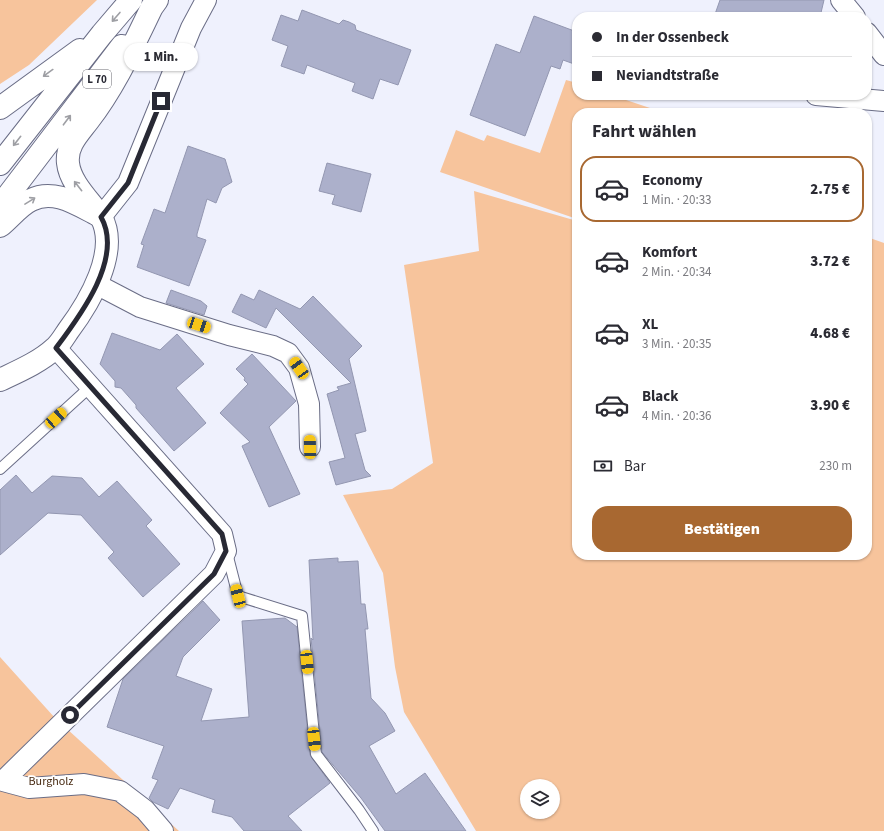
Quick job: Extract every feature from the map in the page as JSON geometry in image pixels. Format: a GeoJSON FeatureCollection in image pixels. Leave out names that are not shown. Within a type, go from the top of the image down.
{"type":"FeatureCollection","features":[{"type":"Feature","properties":{"kind":"main road","name":"L 70"},"geometry":{"type":"LineString","coordinates":[[0,164],[102,34],[131,0]]}},
{"type":"Feature","properties":{"kind":"main road","name":"L 70"},"geometry":{"type":"LineString","coordinates":[[0,206],[154,3]]}},
{"type":"Feature","properties":{"kind":"main road"},"geometry":{"type":"LineString","coordinates":[[0,380],[26,368],[56,348],[84,311],[105,262],[108,240],[107,227],[72,178],[68,163],[69,146],[101,104],[119,75],[154,3]]}},
{"type":"Feature","properties":{"kind":"main road","name":"L 70"},"geometry":{"type":"LineString","coordinates":[[0,108],[102,34]]}},
{"type":"Feature","properties":{"kind":"main road"},"geometry":{"type":"LineString","coordinates":[[0,226],[30,200],[41,195],[52,195],[66,200],[101,217]]}},
{"type":"Feature","properties":{"kind":"street"},"geometry":{"type":"LineString","coordinates":[[101,217],[128,183],[191,28],[206,0]]}},
{"type":"Feature","properties":{"kind":"street"},"geometry":{"type":"LineString","coordinates":[[841,0],[851,12]]}},
{"type":"Feature","properties":{"kind":"street"},"geometry":{"type":"LineString","coordinates":[[872,39],[884,55]]}},
{"type":"Feature","properties":{"kind":"street"},"geometry":{"type":"LineString","coordinates":[[872,100],[884,101]]}},
{"type":"Feature","properties":{"kind":"street"},"geometry":{"type":"LineString","coordinates":[[96,284],[140,307],[228,335],[273,346],[288,353],[299,368],[309,404],[310,447]]}},
{"type":"Feature","properties":{"kind":"street"},"geometry":{"type":"LineString","coordinates":[[56,348],[222,534],[226,551],[214,574],[3,781],[29,788],[84,784],[120,791],[145,810],[163,831]]}},
{"type":"Feature","properties":{"kind":"lane"},"geometry":{"type":"LineString","coordinates":[[0,468],[90,387]]}},
{"type":"Feature","properties":{"kind":"lane"},"geometry":{"type":"LineString","coordinates":[[226,551],[238,596],[302,616],[316,754],[359,810],[373,831]]}},
{"type":"Feature","properties":{"kind":"green space"},"geometry":{"type":"Polygon","coordinates":[[[0,0],[97,0],[29,65],[0,84],[0,0]]]}},
{"type":"Feature","properties":{"kind":"green space"},"geometry":{"type":"Polygon","coordinates":[[[566,80],[572,82],[572,100],[626,100],[650,108],[572,108],[572,217],[440,172],[456,130],[484,141],[487,135],[540,153],[566,80]]]}},
{"type":"Feature","properties":{"kind":"green space"},"geometry":{"type":"Polygon","coordinates":[[[474,191],[572,220],[572,560],[872,560],[872,239],[884,243],[884,831],[476,831],[404,712],[395,667],[383,573],[343,495],[392,489],[433,463],[404,265],[479,251],[474,191]]]}},
{"type":"Feature","properties":{"kind":"green space","name":"Burgholz"},"geometry":{"type":"Polygon","coordinates":[[[0,657],[55,718],[179,831],[0,831],[0,657]]]}},
{"type":"Feature","properties":{"kind":"building"},"geometry":{"type":"Polygon","coordinates":[[[720,0],[824,0],[821,12],[716,12],[720,0]]]}},
{"type":"Feature","properties":{"kind":"building"},"geometry":{"type":"Polygon","coordinates":[[[302,10],[339,24],[343,20],[349,22],[355,25],[356,30],[411,50],[398,85],[380,79],[373,99],[352,91],[355,83],[307,65],[304,74],[281,66],[288,46],[272,40],[281,15],[298,21],[302,10]]]}},
{"type":"Feature","properties":{"kind":"building"},"geometry":{"type":"Polygon","coordinates":[[[534,16],[572,30],[572,63],[563,60],[560,69],[551,66],[525,136],[470,115],[496,44],[520,53],[534,16]]]}},
{"type":"Feature","properties":{"kind":"building"},"geometry":{"type":"Polygon","coordinates":[[[188,146],[225,159],[232,182],[222,188],[216,203],[207,199],[197,234],[197,237],[206,240],[189,286],[137,267],[144,245],[141,244],[154,209],[165,213],[188,146]]]}},
{"type":"Feature","properties":{"kind":"building"},"geometry":{"type":"Polygon","coordinates":[[[327,163],[371,174],[361,212],[332,204],[335,195],[319,191],[327,163]]]}},
{"type":"Feature","properties":{"kind":"building"},"geometry":{"type":"Polygon","coordinates":[[[171,290],[201,301],[207,306],[204,315],[166,303],[171,290]]]}},
{"type":"Feature","properties":{"kind":"building"},"geometry":{"type":"Polygon","coordinates":[[[259,290],[300,309],[313,296],[362,346],[349,359],[366,431],[355,434],[365,470],[371,476],[336,485],[329,462],[345,458],[327,394],[339,390],[337,387],[351,383],[276,308],[266,328],[232,312],[241,294],[254,300],[259,290]]]}},
{"type":"Feature","properties":{"kind":"building"},"geometry":{"type":"Polygon","coordinates":[[[112,333],[160,350],[177,334],[204,364],[176,388],[206,423],[174,451],[136,408],[136,405],[121,388],[115,387],[115,381],[100,364],[112,333]]]}},
{"type":"Feature","properties":{"kind":"building"},"geometry":{"type":"Polygon","coordinates":[[[252,354],[296,401],[269,427],[300,494],[269,507],[242,446],[250,442],[220,413],[248,384],[244,380],[245,378],[236,369],[252,354]]]}},
{"type":"Feature","properties":{"kind":"building"},"geometry":{"type":"Polygon","coordinates":[[[16,475],[32,493],[52,476],[82,478],[99,497],[117,481],[152,520],[146,526],[180,564],[143,597],[108,558],[114,552],[81,515],[48,513],[0,555],[0,490],[16,475]]]}},
{"type":"Feature","properties":{"kind":"building"},"geometry":{"type":"Polygon","coordinates":[[[338,558],[338,562],[358,561],[361,604],[365,604],[368,629],[365,629],[371,698],[385,713],[395,731],[369,746],[396,794],[425,773],[466,831],[385,831],[361,798],[322,752],[311,638],[313,640],[309,560],[338,558]]]}},
{"type":"Feature","properties":{"kind":"building"},"geometry":{"type":"Polygon","coordinates":[[[203,601],[220,620],[183,657],[176,676],[212,689],[201,721],[249,717],[242,621],[285,618],[297,627],[310,755],[330,783],[288,816],[302,831],[244,831],[232,817],[212,812],[215,800],[180,788],[168,809],[153,802],[149,798],[158,780],[152,778],[164,746],[107,727],[123,679],[203,601]]]}},
{"type":"Feature","properties":{"kind":"route"},"geometry":{"type":"LineString","coordinates":[[70,715],[214,574],[226,551],[222,534],[56,348],[84,311],[96,284],[105,262],[108,240],[107,227],[101,217],[128,183],[161,101]]}}]}
